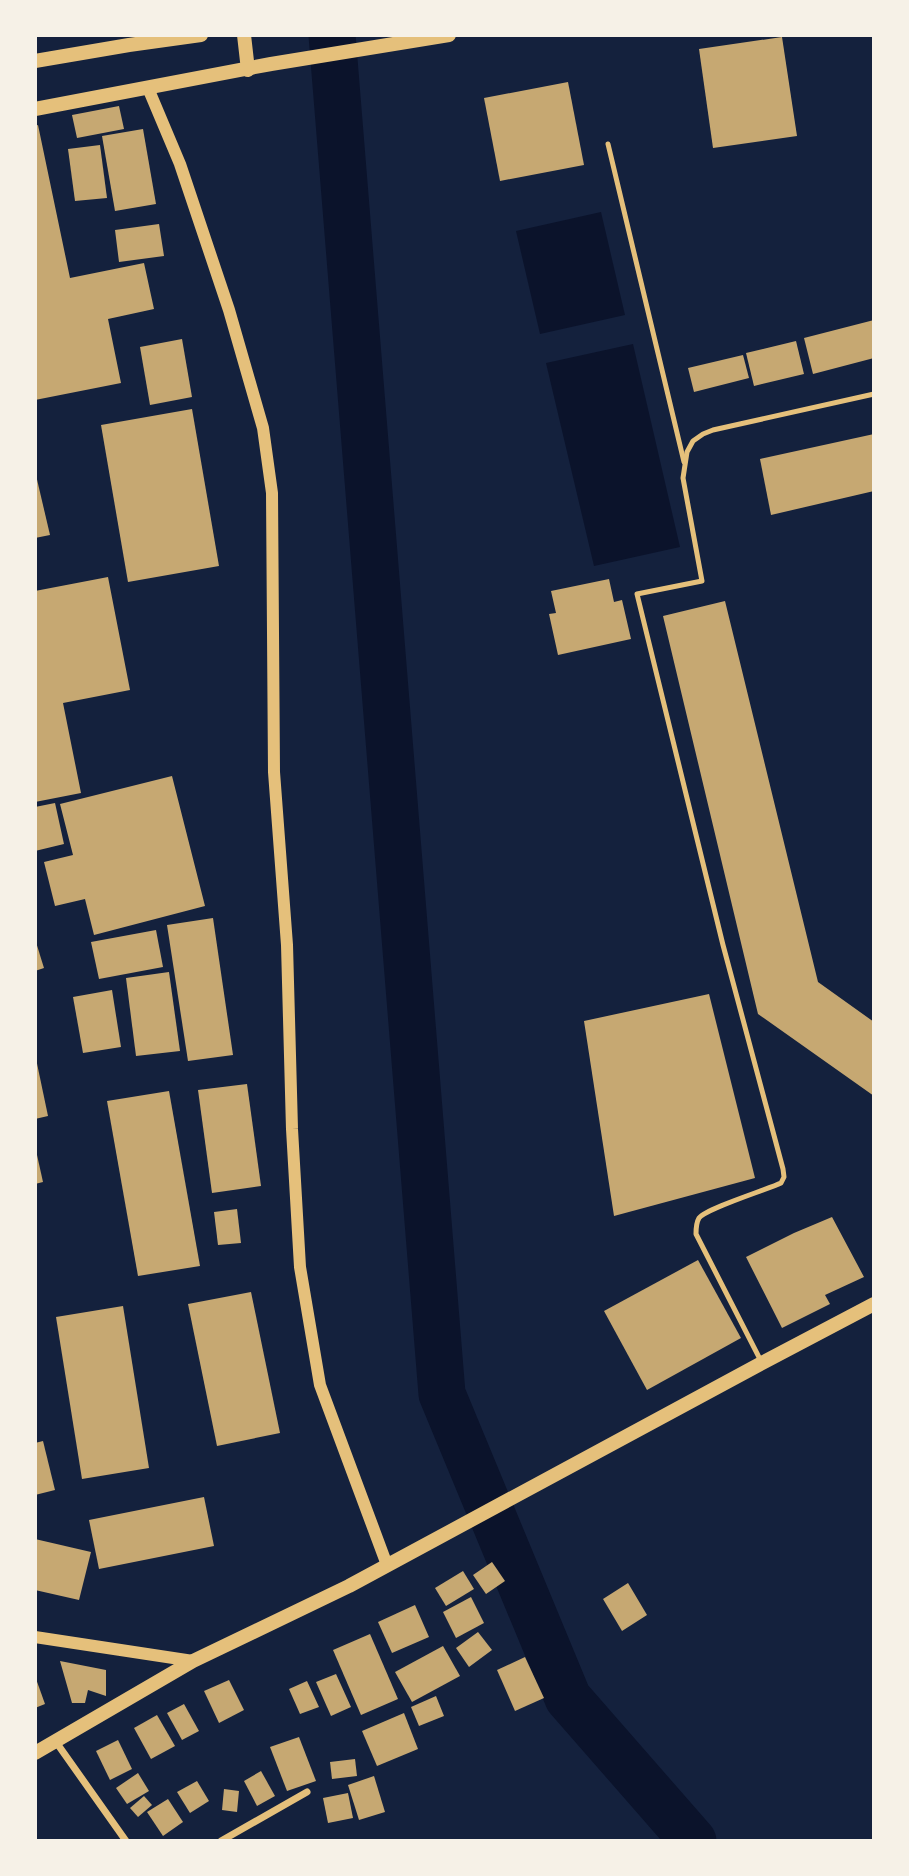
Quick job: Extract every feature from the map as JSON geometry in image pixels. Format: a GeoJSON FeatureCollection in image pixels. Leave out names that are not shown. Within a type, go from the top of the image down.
{"type":"FeatureCollection","features":[{"type":"Feature","properties":{"kind":"main road"},"geometry":{"type":"LineString","coordinates":[[35,61],[201,35]]}},
{"type":"Feature","properties":{"kind":"main road"},"geometry":{"type":"LineString","coordinates":[[244,35],[248,69]]}},
{"type":"Feature","properties":{"kind":"main road"},"geometry":{"type":"LineString","coordinates":[[35,109],[271,64],[444,35]]}},
{"type":"Feature","properties":{"kind":"main road"},"geometry":{"type":"LineString","coordinates":[[35,1753],[193,1661],[349,1586],[874,1304]]}},
{"type":"Feature","properties":{"kind":"street"},"geometry":{"type":"LineString","coordinates":[[148,88],[189,191],[229,310],[264,428],[272,493],[274,772],[287,945],[292,1129],[300,1267],[320,1385],[387,1565]]}},
{"type":"Feature","properties":{"kind":"street"},"geometry":{"type":"LineString","coordinates":[[35,1637],[193,1661]]}},
{"type":"Feature","properties":{"kind":"street"},"geometry":{"type":"LineString","coordinates":[[56,1742],[126,1841]]}},
{"type":"Feature","properties":{"kind":"street"},"geometry":{"type":"LineString","coordinates":[[222,1841],[307,1792]]}},
{"type":"Feature","properties":{"kind":"lane"},"geometry":{"type":"LineString","coordinates":[[608,144],[684,465]]}},
{"type":"Feature","properties":{"kind":"lane"},"geometry":{"type":"LineString","coordinates":[[762,1363],[696,1234],[695,1227],[697,1220],[709,1211],[781,1184],[783,1169],[723,945],[637,594],[702,582],[683,478],[687,452],[693,442],[713,430],[874,394]]}},
{"type":"Feature","properties":{"kind":"water"},"geometry":{"type":"Polygon","coordinates":[[[601,212],[625,315],[540,334],[516,231],[601,212]]]}},
{"type":"Feature","properties":{"kind":"water"},"geometry":{"type":"Polygon","coordinates":[[[633,344],[680,547],[594,566],[546,363],[633,344]]]}},
{"type":"Feature","properties":{"kind":"building"},"geometry":{"type":"Polygon","coordinates":[[[782,37],[797,136],[713,148],[699,49],[782,37]]]}},
{"type":"Feature","properties":{"kind":"building"},"geometry":{"type":"Polygon","coordinates":[[[568,82],[584,165],[500,181],[484,98],[568,82]]]}},
{"type":"Feature","properties":{"kind":"building"},"geometry":{"type":"Polygon","coordinates":[[[119,106],[124,129],[77,138],[72,115],[119,106]]]}},
{"type":"Feature","properties":{"kind":"building"},"geometry":{"type":"Polygon","coordinates":[[[38,125],[70,278],[144,263],[154,309],[108,319],[121,383],[35,400],[35,126],[38,125]]]}},
{"type":"Feature","properties":{"kind":"building"},"geometry":{"type":"Polygon","coordinates":[[[143,129],[156,204],[115,211],[102,136],[143,129]]]}},
{"type":"Feature","properties":{"kind":"building"},"geometry":{"type":"Polygon","coordinates":[[[100,145],[107,198],[75,201],[68,149],[100,145]]]}},
{"type":"Feature","properties":{"kind":"building"},"geometry":{"type":"Polygon","coordinates":[[[159,224],[164,256],[119,262],[115,230],[159,224]]]}},
{"type":"Feature","properties":{"kind":"building"},"geometry":{"type":"Polygon","coordinates":[[[874,320],[874,358],[813,374],[804,338],[874,320]]]}},
{"type":"Feature","properties":{"kind":"building"},"geometry":{"type":"Polygon","coordinates":[[[182,339],[192,397],[150,405],[140,347],[182,339]]]}},
{"type":"Feature","properties":{"kind":"building"},"geometry":{"type":"Polygon","coordinates":[[[796,341],[804,374],[754,386],[746,353],[796,341]]]}},
{"type":"Feature","properties":{"kind":"building"},"geometry":{"type":"Polygon","coordinates":[[[743,355],[749,378],[694,392],[688,368],[743,355]]]}},
{"type":"Feature","properties":{"kind":"building"},"geometry":{"type":"Polygon","coordinates":[[[192,409],[219,566],[128,582],[101,425],[192,409]]]}},
{"type":"Feature","properties":{"kind":"building"},"geometry":{"type":"Polygon","coordinates":[[[874,434],[874,491],[771,515],[760,459],[874,434]]]}},
{"type":"Feature","properties":{"kind":"building"},"geometry":{"type":"Polygon","coordinates":[[[35,471],[50,535],[35,538],[35,471]]]}},
{"type":"Feature","properties":{"kind":"building"},"geometry":{"type":"Polygon","coordinates":[[[108,577],[130,690],[63,703],[81,793],[35,802],[35,591],[108,577]]]}},
{"type":"Feature","properties":{"kind":"building"},"geometry":{"type":"Polygon","coordinates":[[[609,579],[614,602],[622,600],[631,639],[558,655],[549,614],[556,613],[551,591],[609,579]]]}},
{"type":"Feature","properties":{"kind":"building"},"geometry":{"type":"Polygon","coordinates":[[[725,601],[818,982],[874,1022],[874,1096],[758,1014],[663,616],[725,601]]]}},
{"type":"Feature","properties":{"kind":"building"},"geometry":{"type":"Polygon","coordinates":[[[172,776],[205,906],[94,935],[85,899],[55,906],[44,862],[73,855],[60,804],[172,776]]]}},
{"type":"Feature","properties":{"kind":"building"},"geometry":{"type":"Polygon","coordinates":[[[55,803],[64,844],[35,851],[35,807],[55,803]]]}},
{"type":"Feature","properties":{"kind":"building"},"geometry":{"type":"Polygon","coordinates":[[[213,918],[233,1055],[188,1061],[167,925],[213,918]]]}},
{"type":"Feature","properties":{"kind":"building"},"geometry":{"type":"Polygon","coordinates":[[[156,930],[163,967],[99,979],[91,942],[156,930]]]}},
{"type":"Feature","properties":{"kind":"building"},"geometry":{"type":"Polygon","coordinates":[[[35,939],[44,968],[35,971],[35,939]]]}},
{"type":"Feature","properties":{"kind":"building"},"geometry":{"type":"Polygon","coordinates":[[[169,972],[180,1051],[136,1056],[126,978],[169,972]]]}},
{"type":"Feature","properties":{"kind":"building"},"geometry":{"type":"Polygon","coordinates":[[[112,990],[121,1047],[83,1053],[73,997],[112,990]]]}},
{"type":"Feature","properties":{"kind":"building"},"geometry":{"type":"Polygon","coordinates":[[[709,994],[755,1178],[614,1216],[584,1021],[709,994]]]}},
{"type":"Feature","properties":{"kind":"building"},"geometry":{"type":"Polygon","coordinates":[[[35,1054],[48,1116],[35,1119],[35,1054]]]}},
{"type":"Feature","properties":{"kind":"building"},"geometry":{"type":"Polygon","coordinates":[[[247,1084],[261,1186],[212,1193],[198,1090],[247,1084]]]}},
{"type":"Feature","properties":{"kind":"building"},"geometry":{"type":"Polygon","coordinates":[[[169,1091],[200,1266],[138,1276],[107,1101],[169,1091]]]}},
{"type":"Feature","properties":{"kind":"building"},"geometry":{"type":"Polygon","coordinates":[[[35,1146],[43,1182],[35,1184],[35,1146]]]}},
{"type":"Feature","properties":{"kind":"building"},"geometry":{"type":"Polygon","coordinates":[[[237,1209],[241,1243],[218,1245],[214,1212],[237,1209]]]}},
{"type":"Feature","properties":{"kind":"building"},"geometry":{"type":"Polygon","coordinates":[[[832,1217],[864,1277],[825,1295],[830,1304],[782,1328],[746,1257],[832,1217]]]}},
{"type":"Feature","properties":{"kind":"building"},"geometry":{"type":"Polygon","coordinates":[[[698,1260],[741,1338],[647,1390],[604,1311],[698,1260]]]}},
{"type":"Feature","properties":{"kind":"building"},"geometry":{"type":"Polygon","coordinates":[[[251,1292],[280,1433],[217,1446],[188,1304],[251,1292]]]}},
{"type":"Feature","properties":{"kind":"building"},"geometry":{"type":"Polygon","coordinates":[[[123,1306],[149,1468],[82,1479],[56,1317],[123,1306]]]}},
{"type":"Feature","properties":{"kind":"building"},"geometry":{"type":"Polygon","coordinates":[[[43,1441],[55,1490],[35,1495],[35,1443],[43,1441]]]}},
{"type":"Feature","properties":{"kind":"building"},"geometry":{"type":"Polygon","coordinates":[[[204,1497],[214,1546],[99,1569],[89,1520],[204,1497]]]}},
{"type":"Feature","properties":{"kind":"building"},"geometry":{"type":"Polygon","coordinates":[[[35,1539],[91,1552],[79,1600],[35,1590],[35,1539]]]}},
{"type":"Feature","properties":{"kind":"building"},"geometry":{"type":"Polygon","coordinates":[[[492,1562],[505,1581],[486,1594],[473,1575],[492,1562]]]}},
{"type":"Feature","properties":{"kind":"building"},"geometry":{"type":"Polygon","coordinates":[[[463,1571],[474,1589],[446,1606],[435,1588],[463,1571]]]}},
{"type":"Feature","properties":{"kind":"building"},"geometry":{"type":"Polygon","coordinates":[[[628,1583],[647,1615],[622,1631],[603,1599],[628,1583]]]}},
{"type":"Feature","properties":{"kind":"building"},"geometry":{"type":"Polygon","coordinates":[[[471,1597],[484,1623],[456,1638],[443,1612],[471,1597]]]}},
{"type":"Feature","properties":{"kind":"building"},"geometry":{"type":"Polygon","coordinates":[[[415,1605],[429,1637],[392,1653],[378,1622],[415,1605]]]}},
{"type":"Feature","properties":{"kind":"building"},"geometry":{"type":"Polygon","coordinates":[[[478,1632],[492,1650],[469,1667],[456,1648],[478,1632]]]}},
{"type":"Feature","properties":{"kind":"building"},"geometry":{"type":"Polygon","coordinates":[[[370,1634],[398,1699],[361,1715],[333,1650],[370,1634]]]}},
{"type":"Feature","properties":{"kind":"building"},"geometry":{"type":"Polygon","coordinates":[[[443,1646],[460,1676],[412,1702],[395,1672],[443,1646]]]}},
{"type":"Feature","properties":{"kind":"building"},"geometry":{"type":"Polygon","coordinates":[[[525,1657],[544,1698],[515,1711],[497,1670],[525,1657]]]}},
{"type":"Feature","properties":{"kind":"building"},"geometry":{"type":"Polygon","coordinates":[[[60,1661],[106,1670],[106,1696],[88,1690],[85,1703],[72,1703],[60,1661]]]}},
{"type":"Feature","properties":{"kind":"building"},"geometry":{"type":"Polygon","coordinates":[[[336,1674],[351,1707],[331,1716],[316,1682],[336,1674]]]}},
{"type":"Feature","properties":{"kind":"building"},"geometry":{"type":"Polygon","coordinates":[[[35,1676],[45,1704],[35,1708],[35,1676]]]}},
{"type":"Feature","properties":{"kind":"building"},"geometry":{"type":"Polygon","coordinates":[[[229,1680],[244,1710],[219,1723],[204,1691],[229,1680]]]}},
{"type":"Feature","properties":{"kind":"building"},"geometry":{"type":"Polygon","coordinates":[[[307,1681],[319,1707],[300,1714],[289,1689],[307,1681]]]}},
{"type":"Feature","properties":{"kind":"building"},"geometry":{"type":"Polygon","coordinates":[[[436,1696],[444,1716],[419,1726],[411,1707],[436,1696]]]}},
{"type":"Feature","properties":{"kind":"building"},"geometry":{"type":"Polygon","coordinates":[[[184,1704],[199,1731],[182,1740],[167,1713],[184,1704]]]}},
{"type":"Feature","properties":{"kind":"building"},"geometry":{"type":"Polygon","coordinates":[[[404,1713],[418,1749],[377,1766],[362,1731],[404,1713]]]}},
{"type":"Feature","properties":{"kind":"building"},"geometry":{"type":"Polygon","coordinates":[[[157,1715],[175,1746],[151,1759],[134,1728],[157,1715]]]}},
{"type":"Feature","properties":{"kind":"building"},"geometry":{"type":"Polygon","coordinates":[[[299,1737],[316,1781],[287,1791],[270,1747],[299,1737]]]}},
{"type":"Feature","properties":{"kind":"building"},"geometry":{"type":"Polygon","coordinates":[[[118,1740],[132,1769],[110,1780],[96,1751],[118,1740]]]}},
{"type":"Feature","properties":{"kind":"building"},"geometry":{"type":"Polygon","coordinates":[[[355,1759],[357,1776],[332,1779],[330,1762],[355,1759]]]}},
{"type":"Feature","properties":{"kind":"building"},"geometry":{"type":"Polygon","coordinates":[[[261,1771],[275,1796],[257,1806],[244,1781],[261,1771]]]}},
{"type":"Feature","properties":{"kind":"building"},"geometry":{"type":"Polygon","coordinates":[[[138,1773],[149,1791],[127,1804],[116,1788],[138,1773]]]}},
{"type":"Feature","properties":{"kind":"building"},"geometry":{"type":"Polygon","coordinates":[[[374,1776],[385,1812],[359,1820],[348,1785],[374,1776]]]}},
{"type":"Feature","properties":{"kind":"building"},"geometry":{"type":"Polygon","coordinates":[[[197,1781],[209,1801],[190,1813],[177,1792],[197,1781]]]}},
{"type":"Feature","properties":{"kind":"building"},"geometry":{"type":"Polygon","coordinates":[[[224,1789],[239,1791],[237,1812],[222,1810],[224,1789]]]}},
{"type":"Feature","properties":{"kind":"building"},"geometry":{"type":"Polygon","coordinates":[[[348,1793],[353,1818],[328,1823],[323,1798],[348,1793]]]}},
{"type":"Feature","properties":{"kind":"building"},"geometry":{"type":"Polygon","coordinates":[[[144,1796],[152,1805],[138,1817],[130,1808],[144,1796]]]}},
{"type":"Feature","properties":{"kind":"building"},"geometry":{"type":"Polygon","coordinates":[[[168,1799],[183,1822],[163,1836],[147,1812],[168,1799]]]}},
{"type":"Feature","properties":{"kind":"waterway"},"geometry":{"type":"LineString","coordinates":[[332,35],[442,1394],[568,1698],[693,1841]]}}]}
